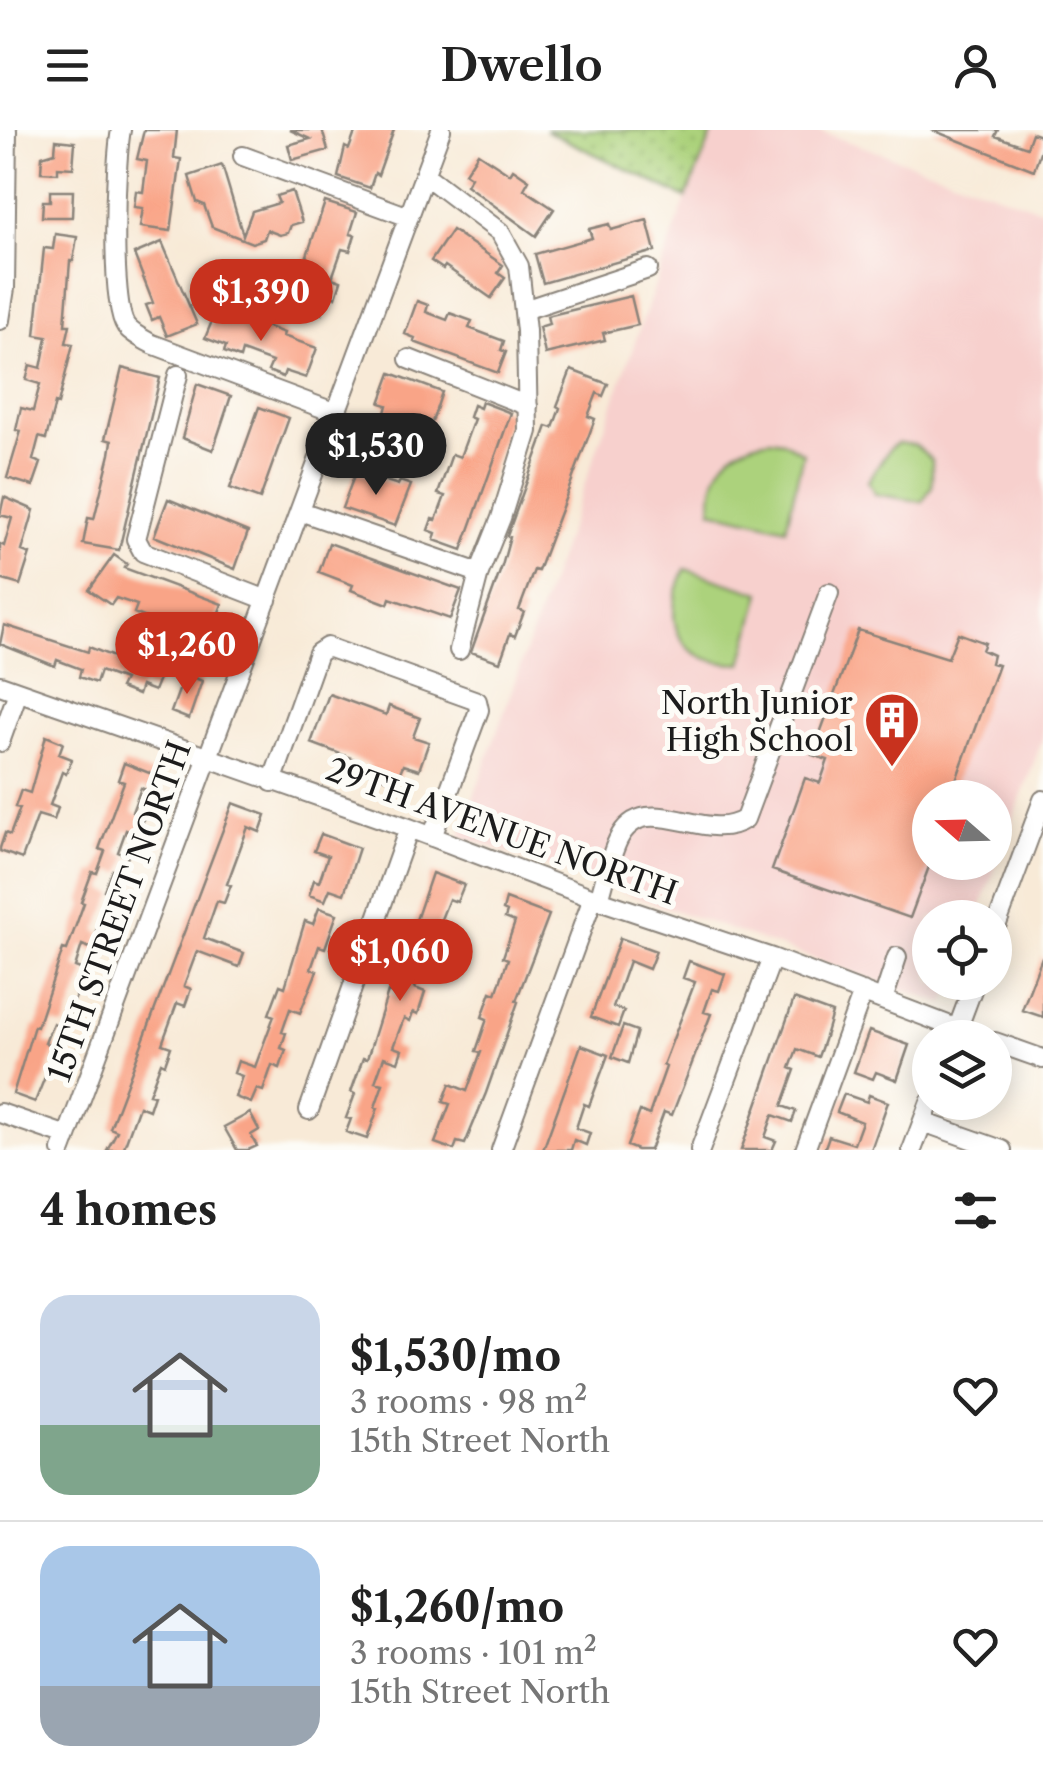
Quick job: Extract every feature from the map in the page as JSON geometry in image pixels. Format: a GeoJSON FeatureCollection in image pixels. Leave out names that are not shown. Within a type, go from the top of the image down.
{"type":"FeatureCollection","features":[{"type":"Feature","properties":{"kind":"street"},"geometry":{"type":"LineString","coordinates":[[0,320],[6,288],[7,130]]}},
{"type":"Feature","properties":{"kind":"street"},"geometry":{"type":"LineString","coordinates":[[121,130],[116,178],[118,270],[120,312],[126,326],[152,344],[336,413]]}},
{"type":"Feature","properties":{"kind":"street","name":"15TH STREET NORTH"},"geometry":{"type":"LineString","coordinates":[[65,1143],[442,130]]}},
{"type":"Feature","properties":{"kind":"street"},"geometry":{"type":"LineString","coordinates":[[242,156],[409,217]]}},
{"type":"Feature","properties":{"kind":"street"},"geometry":{"type":"LineString","coordinates":[[424,176],[500,232],[520,266],[524,310],[528,431],[501,518],[479,572],[459,650]]}},
{"type":"Feature","properties":{"kind":"street"},"geometry":{"type":"LineString","coordinates":[[524,310],[648,269]]}},
{"type":"Feature","properties":{"kind":"street"},"geometry":{"type":"LineString","coordinates":[[409,359],[528,406]]}},
{"type":"Feature","properties":{"kind":"street"},"geometry":{"type":"LineString","coordinates":[[178,376],[136,539],[143,552],[267,600]]}},
{"type":"Feature","properties":{"kind":"street"},"geometry":{"type":"LineString","coordinates":[[300,511],[479,572]]}},
{"type":"Feature","properties":{"kind":"street"},"geometry":{"type":"LineString","coordinates":[[501,1150],[620,837],[633,822],[648,815],[712,829],[733,827],[745,819],[829,593]]}},
{"type":"Feature","properties":{"kind":"street"},"geometry":{"type":"LineString","coordinates":[[272,782],[318,653],[327,647],[477,702],[479,710],[432,837]]}},
{"type":"Feature","properties":{"kind":"street"},"geometry":{"type":"LineString","coordinates":[[0,742],[9,688]]}},
{"type":"Feature","properties":{"kind":"street","name":"29TH AVENUE NORTH"},"geometry":{"type":"LineString","coordinates":[[9,688],[409,828],[596,899],[772,958],[928,1020]]}},
{"type":"Feature","properties":{"kind":"street"},"geometry":{"type":"LineString","coordinates":[[1008,900],[1036,838],[1043,800]]}},
{"type":"Feature","properties":{"kind":"street"},"geometry":{"type":"LineString","coordinates":[[309,1110],[409,828]]}},
{"type":"Feature","properties":{"kind":"street"},"geometry":{"type":"LineString","coordinates":[[884,1000],[897,957]]}},
{"type":"Feature","properties":{"kind":"street"},"geometry":{"type":"LineString","coordinates":[[700,1150],[772,958]]}},
{"type":"Feature","properties":{"kind":"street"},"geometry":{"type":"LineString","coordinates":[[805,1150],[862,992]]}},
{"type":"Feature","properties":{"kind":"street"},"geometry":{"type":"LineString","coordinates":[[1012,1048],[1043,1059]]}},
{"type":"Feature","properties":{"kind":"street"},"geometry":{"type":"LineString","coordinates":[[0,1112],[65,1143]]}},
{"type":"Feature","properties":{"kind":"street"},"geometry":{"type":"LineString","coordinates":[[912,1150],[923,1122],[1002,1150]]}},
{"type":"Feature","properties":{"kind":"shaded area"},"geometry":{"type":"Polygon","coordinates":[[[714,130],[816,130],[1043,210],[1043,738],[1012,822],[1012,780],[912,780],[912,880],[991,880],[983,900],[912,900],[912,993],[460,836],[686,198],[714,130]]]}},
{"type":"Feature","properties":{"kind":"green space"},"geometry":{"type":"Polygon","coordinates":[[[545,130],[714,130],[686,198],[545,130]]]}},
{"type":"Feature","properties":{"kind":"green space"},"geometry":{"type":"Polygon","coordinates":[[[770,439],[783,441],[803,453],[786,528],[711,510],[715,482],[725,461],[743,447],[770,439]]]}},
{"type":"Feature","properties":{"kind":"green space"},"geometry":{"type":"Polygon","coordinates":[[[898,443],[915,445],[932,460],[932,487],[922,502],[875,494],[868,481],[890,448],[898,443]]]}},
{"type":"Feature","properties":{"kind":"green space"},"geometry":{"type":"Polygon","coordinates":[[[685,569],[761,593],[742,664],[703,657],[680,637],[674,607],[685,569]]]}},
{"type":"Feature","properties":{"kind":"building"},"geometry":{"type":"Polygon","coordinates":[[[144,130],[177,130],[174,158],[181,159],[171,231],[140,227],[143,208],[134,207],[136,191],[143,192],[147,161],[137,159],[144,130]]]}},
{"type":"Feature","properties":{"kind":"building"},"geometry":{"type":"Polygon","coordinates":[[[290,130],[322,130],[328,150],[292,160],[288,145],[310,139],[290,130]]]}},
{"type":"Feature","properties":{"kind":"building"},"geometry":{"type":"Polygon","coordinates":[[[356,130],[394,130],[370,188],[338,177],[345,147],[349,149],[356,130]]]}},
{"type":"Feature","properties":{"kind":"building"},"geometry":{"type":"Polygon","coordinates":[[[932,130],[998,130],[995,136],[1027,147],[1032,133],[1043,137],[1043,143],[1034,170],[932,130]]]}},
{"type":"Feature","properties":{"kind":"building"},"geometry":{"type":"Polygon","coordinates":[[[56,140],[75,142],[73,168],[58,167],[58,173],[41,172],[42,156],[55,152],[56,140]]]}},
{"type":"Feature","properties":{"kind":"building"},"geometry":{"type":"Polygon","coordinates":[[[478,153],[510,174],[513,169],[529,180],[524,189],[554,209],[536,236],[466,185],[471,177],[465,173],[478,153]]]}},
{"type":"Feature","properties":{"kind":"building"},"geometry":{"type":"Polygon","coordinates":[[[222,165],[243,235],[252,211],[279,203],[276,196],[292,191],[302,222],[291,225],[288,233],[280,235],[267,230],[264,239],[252,243],[212,227],[204,205],[197,202],[189,176],[222,165]]]}},
{"type":"Feature","properties":{"kind":"building"},"geometry":{"type":"Polygon","coordinates":[[[50,191],[73,191],[72,217],[42,217],[43,201],[50,201],[50,191]]]}},
{"type":"Feature","properties":{"kind":"building"},"geometry":{"type":"Polygon","coordinates":[[[325,202],[357,212],[350,234],[355,235],[350,251],[342,249],[332,278],[341,281],[336,297],[329,294],[322,314],[291,303],[325,202]]]}},
{"type":"Feature","properties":{"kind":"building"},"geometry":{"type":"Polygon","coordinates":[[[647,220],[655,251],[543,283],[535,254],[592,238],[589,229],[609,224],[611,230],[647,220]]]}},
{"type":"Feature","properties":{"kind":"building"},"geometry":{"type":"Polygon","coordinates":[[[452,230],[503,265],[498,273],[505,278],[491,298],[445,266],[443,269],[431,261],[452,230]]]}},
{"type":"Feature","properties":{"kind":"building"},"geometry":{"type":"Polygon","coordinates":[[[55,234],[77,237],[70,261],[65,325],[70,325],[66,343],[73,344],[46,439],[39,437],[33,460],[41,463],[33,486],[7,478],[21,431],[16,430],[21,408],[33,411],[40,384],[26,380],[30,365],[41,368],[47,337],[35,335],[44,248],[53,249],[55,234]]]}},
{"type":"Feature","properties":{"kind":"building"},"geometry":{"type":"Polygon","coordinates":[[[162,242],[197,324],[167,336],[159,317],[152,320],[146,305],[153,303],[134,254],[162,242]]]}},
{"type":"Feature","properties":{"kind":"building"},"geometry":{"type":"Polygon","coordinates":[[[631,296],[638,325],[603,333],[605,340],[545,354],[539,327],[549,324],[547,316],[631,296]]]}},
{"type":"Feature","properties":{"kind":"building"},"geometry":{"type":"Polygon","coordinates":[[[417,301],[428,305],[426,312],[447,320],[450,313],[472,321],[469,328],[504,341],[501,350],[506,352],[498,373],[414,342],[415,338],[405,334],[417,301]]]}},
{"type":"Feature","properties":{"kind":"building"},"geometry":{"type":"Polygon","coordinates":[[[217,309],[250,322],[252,318],[264,322],[263,325],[284,333],[283,336],[317,348],[306,378],[285,371],[283,377],[268,371],[272,362],[242,351],[240,358],[224,352],[226,346],[205,338],[217,309]]]}},
{"type":"Feature","properties":{"kind":"building"},"geometry":{"type":"Polygon","coordinates":[[[122,368],[160,378],[119,550],[83,544],[88,518],[94,519],[110,454],[112,441],[105,439],[122,368]]]}},
{"type":"Feature","properties":{"kind":"building"},"geometry":{"type":"Polygon","coordinates":[[[571,370],[608,384],[603,396],[597,393],[588,416],[595,419],[538,571],[534,570],[519,610],[524,612],[515,636],[510,634],[500,662],[471,652],[502,566],[510,537],[507,536],[547,426],[553,428],[571,370]]]}},
{"type":"Feature","properties":{"kind":"building"},"geometry":{"type":"Polygon","coordinates":[[[391,373],[442,392],[432,422],[426,420],[424,426],[385,413],[387,405],[380,403],[391,373]]]}},
{"type":"Feature","properties":{"kind":"building"},"geometry":{"type":"Polygon","coordinates":[[[197,384],[231,396],[213,450],[182,438],[197,384]]]}},
{"type":"Feature","properties":{"kind":"building"},"geometry":{"type":"Polygon","coordinates":[[[482,402],[511,413],[462,550],[434,540],[436,533],[428,530],[445,496],[438,494],[452,454],[460,457],[474,419],[469,417],[473,405],[480,408],[482,402]]]}},
{"type":"Feature","properties":{"kind":"building"},"geometry":{"type":"Polygon","coordinates":[[[259,407],[289,418],[260,499],[230,488],[259,407]]]}},
{"type":"Feature","properties":{"kind":"building"},"geometry":{"type":"Polygon","coordinates":[[[356,471],[398,485],[400,481],[411,485],[395,526],[342,508],[356,471]]]}},
{"type":"Feature","properties":{"kind":"building"},"geometry":{"type":"Polygon","coordinates":[[[4,497],[34,510],[22,551],[30,554],[20,585],[0,579],[0,544],[4,546],[12,518],[0,515],[4,497]]]}},
{"type":"Feature","properties":{"kind":"building"},"geometry":{"type":"Polygon","coordinates":[[[168,499],[248,532],[235,569],[154,536],[168,499]]]}},
{"type":"Feature","properties":{"kind":"building"},"geometry":{"type":"Polygon","coordinates":[[[329,543],[461,590],[450,619],[390,598],[388,604],[319,572],[329,543]]]}},
{"type":"Feature","properties":{"kind":"building"},"geometry":{"type":"Polygon","coordinates":[[[114,555],[127,564],[124,568],[222,604],[208,643],[134,613],[137,605],[116,598],[111,605],[89,590],[114,555]]]}},
{"type":"Feature","properties":{"kind":"building"},"geometry":{"type":"Polygon","coordinates":[[[4,625],[88,652],[89,647],[160,676],[154,691],[141,686],[138,695],[120,688],[124,680],[100,671],[96,683],[79,677],[81,669],[57,660],[55,666],[0,644],[4,625]]]}},
{"type":"Feature","properties":{"kind":"building","name":"North Junior High School"},"geometry":{"type":"Polygon","coordinates":[[[858,630],[948,658],[958,633],[985,643],[982,650],[993,655],[991,663],[998,665],[956,780],[912,780],[912,880],[924,880],[917,900],[912,900],[910,918],[772,870],[805,778],[820,783],[828,760],[812,755],[858,630]]]}},
{"type":"Feature","properties":{"kind":"building"},"geometry":{"type":"Polygon","coordinates":[[[185,674],[202,681],[189,719],[171,712],[185,674]]]}},
{"type":"Feature","properties":{"kind":"building"},"geometry":{"type":"Polygon","coordinates":[[[329,694],[386,715],[389,706],[420,718],[413,737],[429,742],[419,770],[403,765],[396,782],[368,772],[370,765],[311,743],[329,694]]]}},
{"type":"Feature","properties":{"kind":"building"},"geometry":{"type":"Polygon","coordinates":[[[46,736],[63,743],[59,754],[72,759],[66,774],[62,772],[50,805],[58,808],[54,820],[38,815],[22,859],[0,848],[5,833],[10,835],[20,808],[15,807],[21,790],[30,793],[46,736]]]}},
{"type":"Feature","properties":{"kind":"building"},"geometry":{"type":"Polygon","coordinates":[[[124,763],[157,776],[151,792],[141,788],[132,812],[144,817],[137,835],[126,830],[118,852],[128,856],[122,873],[112,870],[104,890],[114,894],[96,931],[101,932],[95,950],[82,945],[75,967],[86,971],[64,1027],[53,1023],[45,1043],[57,1047],[35,1102],[13,1094],[34,1026],[37,1027],[63,949],[67,950],[92,872],[97,873],[105,851],[99,849],[124,782],[118,780],[124,763]]]}},
{"type":"Feature","properties":{"kind":"building"},"geometry":{"type":"Polygon","coordinates":[[[233,803],[266,815],[260,832],[248,827],[224,903],[217,901],[204,938],[244,953],[239,967],[197,951],[184,986],[191,989],[185,1006],[177,1003],[162,1044],[171,1047],[149,1094],[154,1095],[149,1110],[139,1106],[123,1150],[107,1150],[117,1131],[110,1128],[233,803]]]}},
{"type":"Feature","properties":{"kind":"building"},"geometry":{"type":"Polygon","coordinates":[[[321,834],[359,848],[344,894],[330,889],[325,901],[309,895],[314,880],[319,882],[328,856],[314,851],[321,834]]]}},
{"type":"Feature","properties":{"kind":"building"},"geometry":{"type":"Polygon","coordinates":[[[432,873],[464,885],[457,902],[449,899],[432,942],[415,988],[425,992],[418,1014],[413,1012],[410,1021],[404,1018],[393,1047],[402,1050],[398,1062],[384,1057],[375,1082],[383,1084],[367,1139],[346,1132],[351,1119],[346,1118],[355,1094],[351,1092],[363,1058],[367,1059],[388,992],[398,996],[405,976],[398,973],[432,873]]]}},
{"type":"Feature","properties":{"kind":"building"},"geometry":{"type":"Polygon","coordinates":[[[506,899],[549,915],[486,1093],[465,1144],[457,1142],[454,1150],[435,1143],[450,1104],[443,1102],[450,1084],[467,1091],[481,1052],[476,1051],[487,1019],[482,1017],[491,992],[496,994],[515,922],[505,918],[506,899]]]}},
{"type":"Feature","properties":{"kind":"building"},"geometry":{"type":"Polygon","coordinates":[[[319,908],[337,914],[325,948],[319,946],[311,969],[317,971],[300,1013],[290,1009],[282,1032],[286,1033],[281,1048],[286,1050],[280,1068],[272,1065],[263,1091],[257,1089],[251,1103],[235,1097],[242,1076],[234,1073],[238,1061],[255,1067],[274,1016],[269,1014],[280,985],[285,987],[305,921],[313,924],[319,908]]]}},
{"type":"Feature","properties":{"kind":"building"},"geometry":{"type":"Polygon","coordinates":[[[620,938],[656,951],[649,969],[629,961],[613,1007],[624,1011],[618,1027],[591,1017],[620,938]]]}},
{"type":"Feature","properties":{"kind":"building"},"geometry":{"type":"Polygon","coordinates":[[[1043,957],[1043,1017],[1022,1010],[1043,957]]]}},
{"type":"Feature","properties":{"kind":"building"},"geometry":{"type":"Polygon","coordinates":[[[689,961],[725,974],[719,991],[712,989],[704,1012],[711,1014],[672,1115],[664,1112],[650,1150],[637,1150],[627,1146],[640,1111],[649,1115],[666,1067],[663,1065],[695,982],[683,978],[689,961]]]}},
{"type":"Feature","properties":{"kind":"building"},"geometry":{"type":"Polygon","coordinates":[[[794,999],[832,1013],[824,1040],[818,1057],[797,1049],[790,1068],[795,1070],[782,1106],[796,1111],[792,1122],[773,1115],[765,1137],[776,1141],[772,1150],[741,1150],[794,999]]]}},
{"type":"Feature","properties":{"kind":"building"},"geometry":{"type":"Polygon","coordinates":[[[623,1026],[637,1031],[628,1063],[612,1057],[623,1026]]]}},
{"type":"Feature","properties":{"kind":"building"},"geometry":{"type":"Polygon","coordinates":[[[869,1031],[909,1045],[897,1080],[876,1072],[873,1079],[854,1072],[869,1031]]]}},
{"type":"Feature","properties":{"kind":"building"},"geometry":{"type":"Polygon","coordinates":[[[581,1045],[608,1055],[589,1106],[584,1104],[576,1128],[590,1133],[586,1145],[574,1140],[571,1150],[543,1150],[581,1045]]]}},
{"type":"Feature","properties":{"kind":"building"},"geometry":{"type":"Polygon","coordinates":[[[844,1094],[867,1102],[869,1095],[888,1102],[871,1150],[824,1150],[829,1136],[854,1144],[862,1122],[837,1112],[844,1094]]]}},
{"type":"Feature","properties":{"kind":"building"},"geometry":{"type":"Polygon","coordinates":[[[250,1113],[259,1130],[251,1135],[257,1146],[237,1150],[224,1127],[250,1113]]]}},
{"type":"Feature","properties":{"kind":"place","name":"North Junior High School"},"geometry":{"type":"Point","coordinates":[892,769]}}]}
